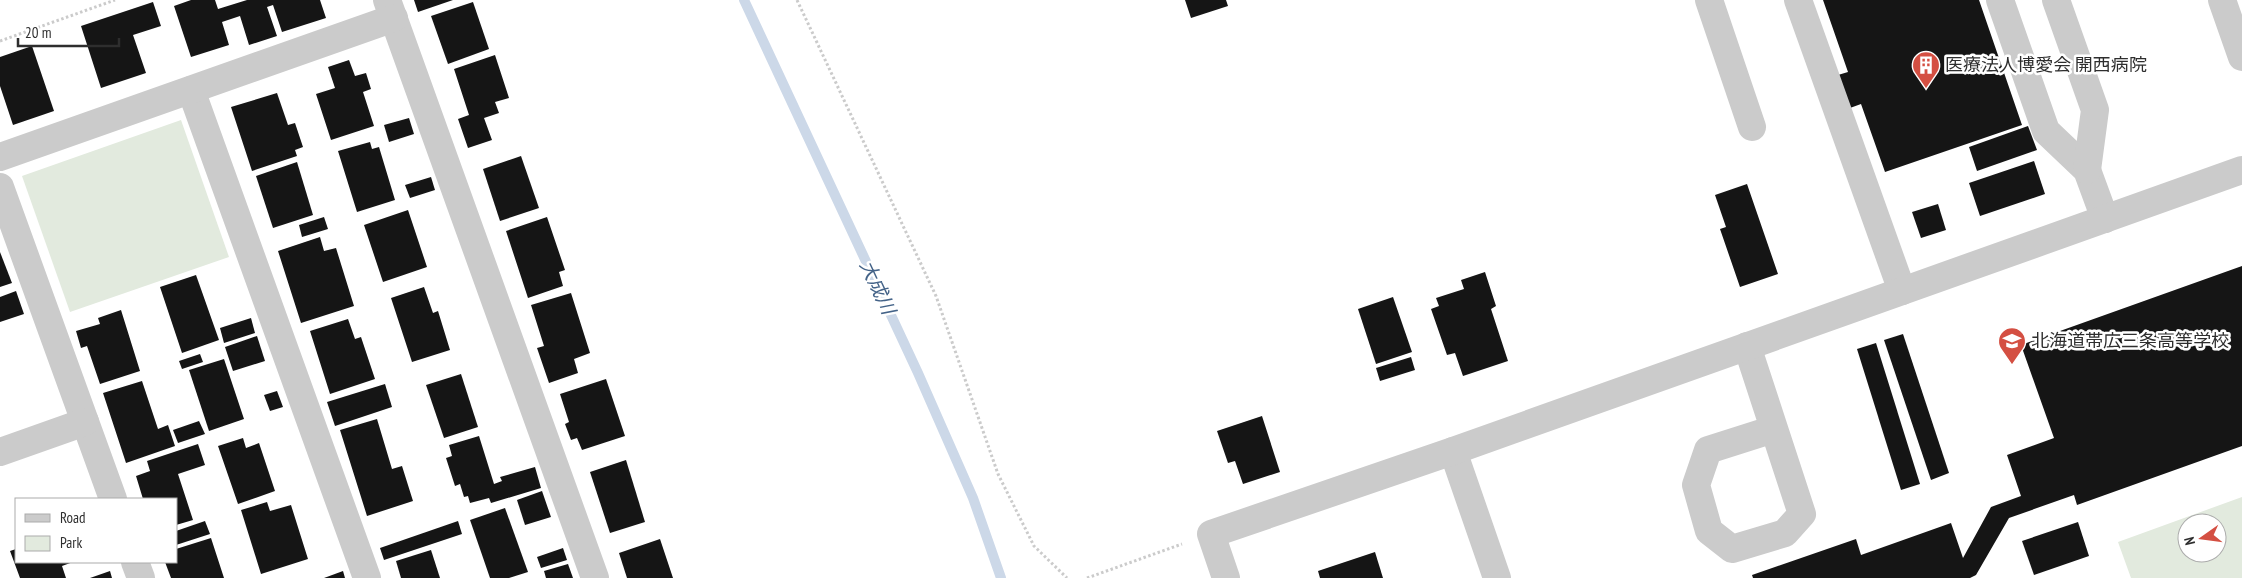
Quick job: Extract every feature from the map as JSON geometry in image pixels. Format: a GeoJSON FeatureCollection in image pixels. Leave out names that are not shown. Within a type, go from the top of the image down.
{"type":"FeatureCollection","features":[{"type":"Feature","properties":{"kind":"street"},"geometry":{"type":"LineString","coordinates":[[1709,0],[1752,127]]}},
{"type":"Feature","properties":{"kind":"street"},"geometry":{"type":"LineString","coordinates":[[1798,0],[1902,291]]}},
{"type":"Feature","properties":{"kind":"street"},"geometry":{"type":"LineString","coordinates":[[2000,0],[2046,131],[2087,170]]}},
{"type":"Feature","properties":{"kind":"street"},"geometry":{"type":"LineString","coordinates":[[2056,0],[2095,110],[2087,170],[2104,219]]}},
{"type":"Feature","properties":{"kind":"street"},"geometry":{"type":"LineString","coordinates":[[2222,0],[2242,57]]}},
{"type":"Feature","properties":{"kind":"street"},"geometry":{"type":"LineString","coordinates":[[0,157],[191,90],[391,9],[595,578]]}},
{"type":"Feature","properties":{"kind":"street"},"geometry":{"type":"LineString","coordinates":[[191,90],[367,578]]}},
{"type":"Feature","properties":{"kind":"street"},"geometry":{"type":"LineString","coordinates":[[1226,578],[1211,534],[1453,451],[2242,170]]}},
{"type":"Feature","properties":{"kind":"street"},"geometry":{"type":"LineString","coordinates":[[0,187],[113,498]]}},
{"type":"Feature","properties":{"kind":"street"},"geometry":{"type":"LineString","coordinates":[[1747,346],[1802,514],[1786,533],[1732,549],[1709,530],[1696,485],[1708,450],[1774,429]]}},
{"type":"Feature","properties":{"kind":"street"},"geometry":{"type":"LineString","coordinates":[[0,452],[85,422]]}},
{"type":"Feature","properties":{"kind":"street"},"geometry":{"type":"LineString","coordinates":[[1453,451],[1497,578]]}},
{"type":"Feature","properties":{"kind":"street"},"geometry":{"type":"LineString","coordinates":[[135,563],[141,578]]}},
{"type":"Feature","properties":{"kind":"path"},"geometry":{"type":"LineString","coordinates":[[0,41],[115,0]]}},
{"type":"Feature","properties":{"kind":"path"},"geometry":{"type":"LineString","coordinates":[[797,0],[936,296],[998,474],[1034,546],[1067,578]]}},
{"type":"Feature","properties":{"kind":"path"},"geometry":{"type":"LineString","coordinates":[[1087,578],[1211,534]]}},
{"type":"Feature","properties":{"kind":"green space"},"geometry":{"type":"Polygon","coordinates":[[[181,120],[229,257],[70,312],[22,176],[181,120]]]}},
{"type":"Feature","properties":{"kind":"green space"},"geometry":{"type":"Polygon","coordinates":[[[2242,497],[2242,578],[2131,578],[2118,542],[2177,521],[2177,563],[2227,563],[2227,513],[2198,513],[2242,497]]]}},
{"type":"Feature","properties":{"kind":"building"},"geometry":{"type":"Polygon","coordinates":[[[191,0],[215,0],[218,9],[247,0],[320,0],[326,18],[282,32],[273,5],[267,7],[277,36],[249,45],[240,16],[222,22],[229,45],[191,57],[174,6],[191,0]]]}},
{"type":"Feature","properties":{"kind":"building"},"geometry":{"type":"Polygon","coordinates":[[[414,0],[453,0],[418,12],[414,0]]]}},
{"type":"Feature","properties":{"kind":"building"},"geometry":{"type":"Polygon","coordinates":[[[1185,0],[1226,0],[1228,6],[1191,18],[1185,0]]]}},
{"type":"Feature","properties":{"kind":"building","name":"医療法人博愛会 開西病院"},"geometry":{"type":"Polygon","coordinates":[[[1823,0],[1979,0],[2022,125],[1885,172],[1861,104],[1850,108],[1838,75],[1848,72],[1823,0]]]}},
{"type":"Feature","properties":{"kind":"building"},"geometry":{"type":"Polygon","coordinates":[[[153,2],[161,26],[133,35],[146,73],[101,88],[81,26],[153,2]]]}},
{"type":"Feature","properties":{"kind":"building"},"geometry":{"type":"Polygon","coordinates":[[[473,2],[489,49],[448,64],[431,16],[473,2]]]}},
{"type":"Feature","properties":{"kind":"building"},"geometry":{"type":"Polygon","coordinates":[[[32,46],[54,111],[13,125],[0,86],[0,57],[32,46]]]}},
{"type":"Feature","properties":{"kind":"building"},"geometry":{"type":"Polygon","coordinates":[[[495,55],[509,98],[495,102],[499,113],[484,118],[492,140],[468,148],[458,119],[469,115],[454,69],[495,55]]]}},
{"type":"Feature","properties":{"kind":"building"},"geometry":{"type":"Polygon","coordinates":[[[349,60],[355,76],[366,73],[371,89],[363,92],[374,126],[331,140],[316,94],[335,88],[328,67],[349,60]]]}},
{"type":"Feature","properties":{"kind":"building"},"geometry":{"type":"Polygon","coordinates":[[[277,93],[288,125],[295,123],[303,147],[295,150],[297,156],[252,171],[231,107],[277,93]]]}},
{"type":"Feature","properties":{"kind":"building"},"geometry":{"type":"Polygon","coordinates":[[[409,118],[414,134],[389,142],[384,125],[409,118]]]}},
{"type":"Feature","properties":{"kind":"building"},"geometry":{"type":"Polygon","coordinates":[[[2028,126],[2037,150],[1977,171],[1969,147],[2028,126]]]}},
{"type":"Feature","properties":{"kind":"building"},"geometry":{"type":"Polygon","coordinates":[[[370,142],[372,149],[379,147],[395,200],[357,212],[338,151],[370,142]]]}},
{"type":"Feature","properties":{"kind":"building"},"geometry":{"type":"Polygon","coordinates":[[[521,156],[539,208],[500,221],[483,169],[521,156]]]}},
{"type":"Feature","properties":{"kind":"building"},"geometry":{"type":"Polygon","coordinates":[[[2034,161],[2045,194],[1980,216],[1969,183],[2034,161]]]}},
{"type":"Feature","properties":{"kind":"building"},"geometry":{"type":"Polygon","coordinates":[[[297,162],[313,215],[273,228],[256,176],[297,162]]]}},
{"type":"Feature","properties":{"kind":"building"},"geometry":{"type":"Polygon","coordinates":[[[431,177],[435,190],[410,198],[405,185],[431,177]]]}},
{"type":"Feature","properties":{"kind":"building"},"geometry":{"type":"Polygon","coordinates":[[[1747,184],[1778,274],[1740,287],[1720,229],[1726,227],[1715,195],[1747,184]]]}},
{"type":"Feature","properties":{"kind":"building"},"geometry":{"type":"Polygon","coordinates":[[[1938,204],[1946,230],[1921,238],[1912,212],[1938,204]]]}},
{"type":"Feature","properties":{"kind":"building"},"geometry":{"type":"Polygon","coordinates":[[[408,210],[427,267],[383,282],[364,225],[408,210]]]}},
{"type":"Feature","properties":{"kind":"building"},"geometry":{"type":"Polygon","coordinates":[[[324,217],[328,229],[302,237],[299,225],[324,217]]]}},
{"type":"Feature","properties":{"kind":"building"},"geometry":{"type":"Polygon","coordinates":[[[547,217],[565,270],[559,272],[563,286],[528,298],[506,231],[547,217]]]}},
{"type":"Feature","properties":{"kind":"building"},"geometry":{"type":"Polygon","coordinates":[[[320,237],[324,251],[336,248],[354,306],[301,323],[278,251],[320,237]]]}},
{"type":"Feature","properties":{"kind":"building"},"geometry":{"type":"Polygon","coordinates":[[[0,252],[12,283],[0,287],[0,252]]]}},
{"type":"Feature","properties":{"kind":"building"},"geometry":{"type":"Polygon","coordinates":[[[2242,266],[2242,446],[2077,505],[2074,495],[2009,518],[1976,575],[1970,578],[1753,578],[1752,575],[1856,539],[1861,555],[1951,523],[1963,558],[1991,507],[2021,496],[2007,455],[2054,438],[2021,345],[2242,266]]]}},
{"type":"Feature","properties":{"kind":"building"},"geometry":{"type":"Polygon","coordinates":[[[1485,272],[1496,306],[1491,309],[1508,361],[1463,376],[1455,353],[1447,355],[1431,309],[1439,306],[1436,298],[1464,289],[1461,280],[1485,272]]]}},
{"type":"Feature","properties":{"kind":"building"},"geometry":{"type":"Polygon","coordinates":[[[196,275],[219,340],[182,353],[160,287],[196,275]]]}},
{"type":"Feature","properties":{"kind":"building"},"geometry":{"type":"Polygon","coordinates":[[[424,287],[433,313],[438,311],[450,350],[412,362],[391,298],[424,287]]]}},
{"type":"Feature","properties":{"kind":"building"},"geometry":{"type":"Polygon","coordinates":[[[16,291],[24,314],[0,322],[0,297],[16,291]]]}},
{"type":"Feature","properties":{"kind":"building"},"geometry":{"type":"Polygon","coordinates":[[[571,293],[590,353],[574,359],[578,373],[549,383],[537,348],[544,346],[531,305],[571,293]]]}},
{"type":"Feature","properties":{"kind":"building"},"geometry":{"type":"Polygon","coordinates":[[[1393,297],[1412,352],[1376,364],[1358,309],[1393,297]]]}},
{"type":"Feature","properties":{"kind":"building"},"geometry":{"type":"Polygon","coordinates":[[[121,310],[140,371],[100,384],[87,346],[81,348],[76,331],[100,324],[98,318],[121,310]]]}},
{"type":"Feature","properties":{"kind":"building"},"geometry":{"type":"Polygon","coordinates":[[[251,318],[255,333],[224,343],[220,328],[251,318]]]}},
{"type":"Feature","properties":{"kind":"building"},"geometry":{"type":"Polygon","coordinates":[[[348,319],[355,339],[361,337],[375,379],[330,394],[310,331],[348,319]]]}},
{"type":"Feature","properties":{"kind":"building"},"geometry":{"type":"Polygon","coordinates":[[[1903,334],[1949,473],[1931,480],[1884,340],[1903,334]]]}},
{"type":"Feature","properties":{"kind":"building"},"geometry":{"type":"Polygon","coordinates":[[[257,336],[265,361],[233,371],[225,347],[257,336]]]}},
{"type":"Feature","properties":{"kind":"building"},"geometry":{"type":"Polygon","coordinates":[[[1876,343],[1920,484],[1901,490],[1857,349],[1876,343]]]}},
{"type":"Feature","properties":{"kind":"building"},"geometry":{"type":"Polygon","coordinates":[[[200,354],[203,362],[182,369],[179,361],[200,354]]]}},
{"type":"Feature","properties":{"kind":"building"},"geometry":{"type":"Polygon","coordinates":[[[1411,357],[1415,370],[1380,381],[1376,368],[1411,357]]]}},
{"type":"Feature","properties":{"kind":"building"},"geometry":{"type":"Polygon","coordinates":[[[224,359],[244,419],[209,431],[189,370],[224,359]]]}},
{"type":"Feature","properties":{"kind":"building"},"geometry":{"type":"Polygon","coordinates":[[[461,374],[478,427],[444,438],[426,385],[461,374]]]}},
{"type":"Feature","properties":{"kind":"building"},"geometry":{"type":"Polygon","coordinates":[[[606,379],[625,436],[582,450],[577,438],[571,440],[565,424],[569,422],[560,394],[606,379]]]}},
{"type":"Feature","properties":{"kind":"building"},"geometry":{"type":"Polygon","coordinates":[[[142,381],[158,429],[168,425],[175,446],[126,463],[103,393],[142,381]]]}},
{"type":"Feature","properties":{"kind":"building"},"geometry":{"type":"Polygon","coordinates":[[[385,384],[392,407],[335,426],[327,402],[385,384]]]}},
{"type":"Feature","properties":{"kind":"building"},"geometry":{"type":"Polygon","coordinates":[[[277,391],[283,407],[270,411],[264,395],[277,391]]]}},
{"type":"Feature","properties":{"kind":"building"},"geometry":{"type":"Polygon","coordinates":[[[1262,416],[1280,472],[1243,484],[1235,461],[1228,463],[1217,431],[1262,416]]]}},
{"type":"Feature","properties":{"kind":"building"},"geometry":{"type":"Polygon","coordinates":[[[377,419],[392,469],[402,466],[413,501],[367,516],[340,430],[377,419]]]}},
{"type":"Feature","properties":{"kind":"building"},"geometry":{"type":"Polygon","coordinates":[[[199,421],[205,434],[178,443],[173,430],[199,421]]]}},
{"type":"Feature","properties":{"kind":"building"},"geometry":{"type":"Polygon","coordinates":[[[479,436],[494,484],[502,481],[500,477],[535,467],[541,488],[491,503],[489,498],[470,503],[468,496],[464,497],[460,484],[455,486],[446,458],[452,456],[449,445],[479,436]]]}},
{"type":"Feature","properties":{"kind":"building"},"geometry":{"type":"Polygon","coordinates":[[[243,438],[246,448],[259,443],[275,491],[238,504],[218,446],[243,438]]]}},
{"type":"Feature","properties":{"kind":"building"},"geometry":{"type":"Polygon","coordinates":[[[198,444],[205,465],[178,474],[193,520],[178,524],[178,498],[143,498],[136,476],[150,471],[147,461],[198,444]]]}},
{"type":"Feature","properties":{"kind":"building"},"geometry":{"type":"Polygon","coordinates":[[[626,460],[645,522],[610,533],[590,472],[626,460]]]}},
{"type":"Feature","properties":{"kind":"building"},"geometry":{"type":"Polygon","coordinates":[[[542,491],[551,517],[525,525],[517,500],[542,491]]]}},
{"type":"Feature","properties":{"kind":"building"},"geometry":{"type":"Polygon","coordinates":[[[267,502],[270,511],[291,505],[308,559],[261,574],[241,510],[267,502]]]}},
{"type":"Feature","properties":{"kind":"building"},"geometry":{"type":"Polygon","coordinates":[[[505,508],[528,572],[509,578],[490,578],[470,520],[505,508]]]}},
{"type":"Feature","properties":{"kind":"building"},"geometry":{"type":"Polygon","coordinates":[[[205,521],[210,534],[178,544],[178,530],[205,521]]]}},
{"type":"Feature","properties":{"kind":"building"},"geometry":{"type":"Polygon","coordinates":[[[458,521],[462,534],[384,560],[380,548],[458,521]]]}},
{"type":"Feature","properties":{"kind":"building"},"geometry":{"type":"Polygon","coordinates":[[[2078,522],[2089,556],[2034,575],[2022,541],[2078,522]]]}},
{"type":"Feature","properties":{"kind":"building"},"geometry":{"type":"Polygon","coordinates":[[[211,538],[224,578],[171,578],[165,563],[178,563],[178,548],[211,538]]]}},
{"type":"Feature","properties":{"kind":"building"},"geometry":{"type":"Polygon","coordinates":[[[660,539],[673,578],[627,578],[619,553],[660,539]]]}},
{"type":"Feature","properties":{"kind":"building"},"geometry":{"type":"Polygon","coordinates":[[[563,548],[567,560],[541,568],[537,557],[563,548]]]}},
{"type":"Feature","properties":{"kind":"building"},"geometry":{"type":"Polygon","coordinates":[[[15,549],[15,563],[70,563],[62,566],[66,578],[20,578],[10,551],[15,549]]]}},
{"type":"Feature","properties":{"kind":"building"},"geometry":{"type":"Polygon","coordinates":[[[431,550],[440,578],[401,578],[396,561],[431,550]]]}},
{"type":"Feature","properties":{"kind":"building"},"geometry":{"type":"Polygon","coordinates":[[[1375,552],[1383,578],[1320,578],[1318,571],[1375,552]]]}},
{"type":"Feature","properties":{"kind":"building"},"geometry":{"type":"Polygon","coordinates":[[[568,564],[573,578],[546,578],[544,571],[568,564]]]}},
{"type":"Feature","properties":{"kind":"building"},"geometry":{"type":"Polygon","coordinates":[[[110,571],[112,578],[90,578],[110,571]]]}},
{"type":"Feature","properties":{"kind":"building"},"geometry":{"type":"Polygon","coordinates":[[[343,571],[345,578],[324,578],[343,571]]]}},
{"type":"Feature","properties":{"kind":"waterway","name":"大成川"},"geometry":{"type":"LineString","coordinates":[[744,0],[918,373],[973,498],[1001,578]]}},
{"type":"Feature","properties":{"kind":"place","name":"医療法人博愛会 開西病院"},"geometry":{"type":"Point","coordinates":[1926,89]}},
{"type":"Feature","properties":{"kind":"place","name":"北海道帯広三条高等学校"},"geometry":{"type":"Point","coordinates":[2012,365]}}]}
